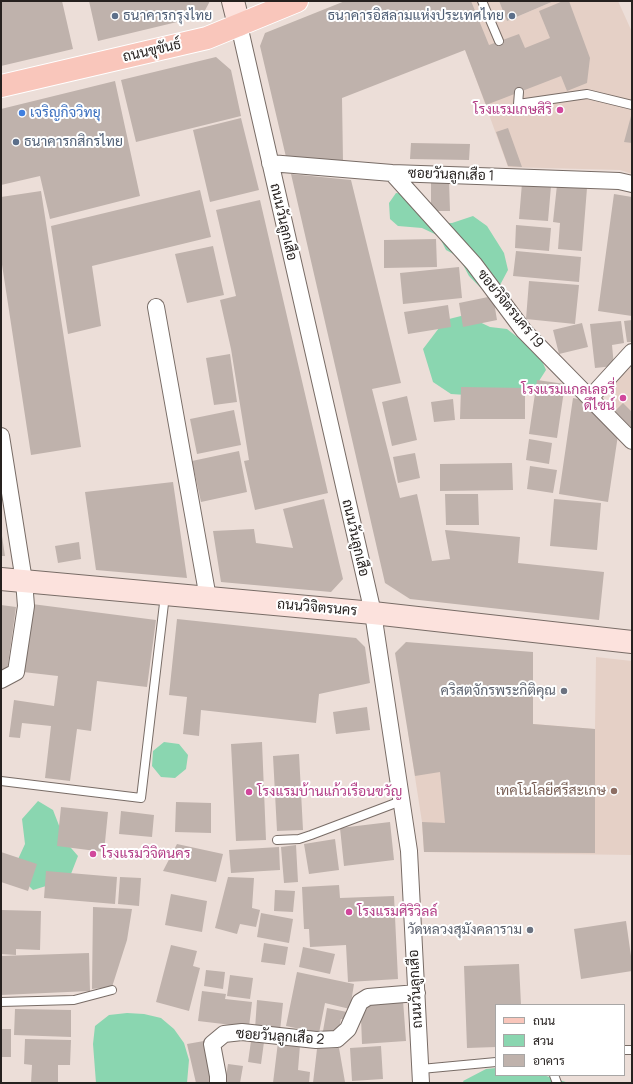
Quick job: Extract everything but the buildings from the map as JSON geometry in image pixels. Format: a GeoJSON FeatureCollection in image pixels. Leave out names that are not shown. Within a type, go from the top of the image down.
{"type":"FeatureCollection","features":[{"type":"Feature","properties":{"kind":"main road","name":"ถนนขุขันธ์"},"geometry":{"type":"LineString","coordinates":[[1,86],[207,38],[298,1]]}},
{"type":"Feature","properties":{"kind":"street","name":"ถนนวันลูกเสือ"},"geometry":{"type":"LineString","coordinates":[[233,1],[372,613],[409,851],[421,1076]]}},
{"type":"Feature","properties":{"kind":"street","name":"ซอยวันลูกเสือ 1"},"geometry":{"type":"LineString","coordinates":[[270,163],[392,173],[619,181],[632,184]]}},
{"type":"Feature","properties":{"kind":"street","name":"ซอยวิจิตรนคร 19"},"geometry":{"type":"LineString","coordinates":[[392,173],[474,264],[524,331],[632,441]]}},
{"type":"Feature","properties":{"kind":"street"},"geometry":{"type":"LineString","coordinates":[[156,307],[208,598]]}},
{"type":"Feature","properties":{"kind":"street"},"geometry":{"type":"LineString","coordinates":[[590,398],[632,352]]}},
{"type":"Feature","properties":{"kind":"street"},"geometry":{"type":"LineString","coordinates":[[1,436],[24,582],[26,606],[16,672],[1,680]]}},
{"type":"Feature","properties":{"kind":"street","name":"ถนนวิจิตรนคร"},"geometry":{"type":"LineString","coordinates":[[1,579],[372,613],[632,642]]}},
{"type":"Feature","properties":{"kind":"street","name":"ซอยวันลูกเสือ 2"},"geometry":{"type":"LineString","coordinates":[[218,1083],[212,1044],[224,1034],[242,1032],[316,1040],[337,1039],[348,1029],[360,1002],[368,997],[417,993]]}},
{"type":"Feature","properties":{"kind":"lane"},"geometry":{"type":"LineString","coordinates":[[482,1],[499,41]]}},
{"type":"Feature","properties":{"kind":"lane"},"geometry":{"type":"LineString","coordinates":[[519,92],[518,104],[587,94],[632,105]]}},
{"type":"Feature","properties":{"kind":"lane"},"geometry":{"type":"LineString","coordinates":[[1,781],[141,798],[166,594]]}},
{"type":"Feature","properties":{"kind":"lane"},"geometry":{"type":"LineString","coordinates":[[277,840],[299,838],[311,835],[401,801]]}},
{"type":"Feature","properties":{"kind":"lane"},"geometry":{"type":"LineString","coordinates":[[1,1002],[74,1000],[112,990]]}},
{"type":"Feature","properties":{"kind":"lane"},"geometry":{"type":"LineString","coordinates":[[421,1076],[495,1062]]}},
{"type":"Feature","properties":{"kind":"shaded area","name":"โรงแรมเกษสิริ"},"geometry":{"type":"Polygon","coordinates":[[[446,1],[499,1],[507,21],[554,1],[618,1],[632,32],[632,174],[620,170],[508,167],[446,1]]]}},
{"type":"Feature","properties":{"kind":"shaded area","name":"โรงแรมแกลเลอรี่ ดีไซน์"},"geometry":{"type":"Polygon","coordinates":[[[632,366],[632,429],[615,411],[613,384],[632,366]]]}},
{"type":"Feature","properties":{"kind":"shaded area"},"geometry":{"type":"Polygon","coordinates":[[[596,657],[632,661],[632,855],[424,852],[422,822],[408,732],[533,724],[595,729],[596,657]]]}},
{"type":"Feature","properties":{"kind":"green space"},"geometry":{"type":"Polygon","coordinates":[[[396,193],[418,195],[440,223],[452,223],[473,216],[487,226],[504,253],[508,270],[500,285],[482,289],[469,276],[459,257],[446,250],[439,236],[422,228],[398,226],[390,219],[389,203],[396,193]]]}},
{"type":"Feature","properties":{"kind":"green space"},"geometry":{"type":"Polygon","coordinates":[[[465,315],[490,327],[507,329],[539,354],[546,370],[532,392],[512,398],[451,394],[433,382],[423,349],[445,320],[465,315]]]}},
{"type":"Feature","properties":{"kind":"green space"},"geometry":{"type":"Polygon","coordinates":[[[164,742],[179,744],[188,755],[186,769],[175,778],[161,777],[152,766],[153,751],[164,742]]]}},
{"type":"Feature","properties":{"kind":"green space"},"geometry":{"type":"Polygon","coordinates":[[[38,801],[53,810],[65,841],[78,856],[69,879],[33,890],[15,872],[14,868],[25,844],[22,819],[38,801]]]}},
{"type":"Feature","properties":{"kind":"green space"},"geometry":{"type":"Polygon","coordinates":[[[127,1013],[144,1014],[161,1018],[174,1029],[184,1043],[189,1060],[187,1083],[96,1083],[93,1044],[95,1026],[109,1015],[127,1013]]]}},
{"type":"Feature","properties":{"kind":"green space"},"geometry":{"type":"Polygon","coordinates":[[[495,1068],[495,1076],[546,1076],[569,1083],[464,1083],[463,1081],[486,1069],[495,1068]]]}},
{"type":"Feature","properties":{"kind":"place","name":"ธนาคารกรุงไทย"},"geometry":{"type":"Point","coordinates":[115,16]}},
{"type":"Feature","properties":{"kind":"place","name":"ธนาคารอิสลามแห่งประเทศไทย"},"geometry":{"type":"Point","coordinates":[512,16]}},
{"type":"Feature","properties":{"kind":"place","name":"โรงแรมเกษสิริ"},"geometry":{"type":"Point","coordinates":[560,110]}},
{"type":"Feature","properties":{"kind":"place","name":"เจริญกิจวิทยุ"},"geometry":{"type":"Point","coordinates":[22,113]}},
{"type":"Feature","properties":{"kind":"place","name":"ธนาคารกสิกรไทย"},"geometry":{"type":"Point","coordinates":[16,142]}},
{"type":"Feature","properties":{"kind":"place","name":"โรงแรมแกลเลอรี่ ดีไซน์"},"geometry":{"type":"Point","coordinates":[623,398]}},
{"type":"Feature","properties":{"kind":"place","name":"คริสตจักรพระกิติคุณ"},"geometry":{"type":"Point","coordinates":[564,691]}},
{"type":"Feature","properties":{"kind":"place","name":"เทคโนโลยีศรีสะเกษ"},"geometry":{"type":"Point","coordinates":[614,791]}},
{"type":"Feature","properties":{"kind":"place","name":"โรงแรมบ้านแก้วเรือนขวัญ"},"geometry":{"type":"Point","coordinates":[249,792]}},
{"type":"Feature","properties":{"kind":"place","name":"โรงแรมวิจิตนคร"},"geometry":{"type":"Point","coordinates":[93,854]}},
{"type":"Feature","properties":{"kind":"place","name":"โรงแรมศิริวิลล์"},"geometry":{"type":"Point","coordinates":[349,912]}},
{"type":"Feature","properties":{"kind":"place","name":"วัดหลวงสุมังคลาราม"},"geometry":{"type":"Point","coordinates":[530,930]}}]}
